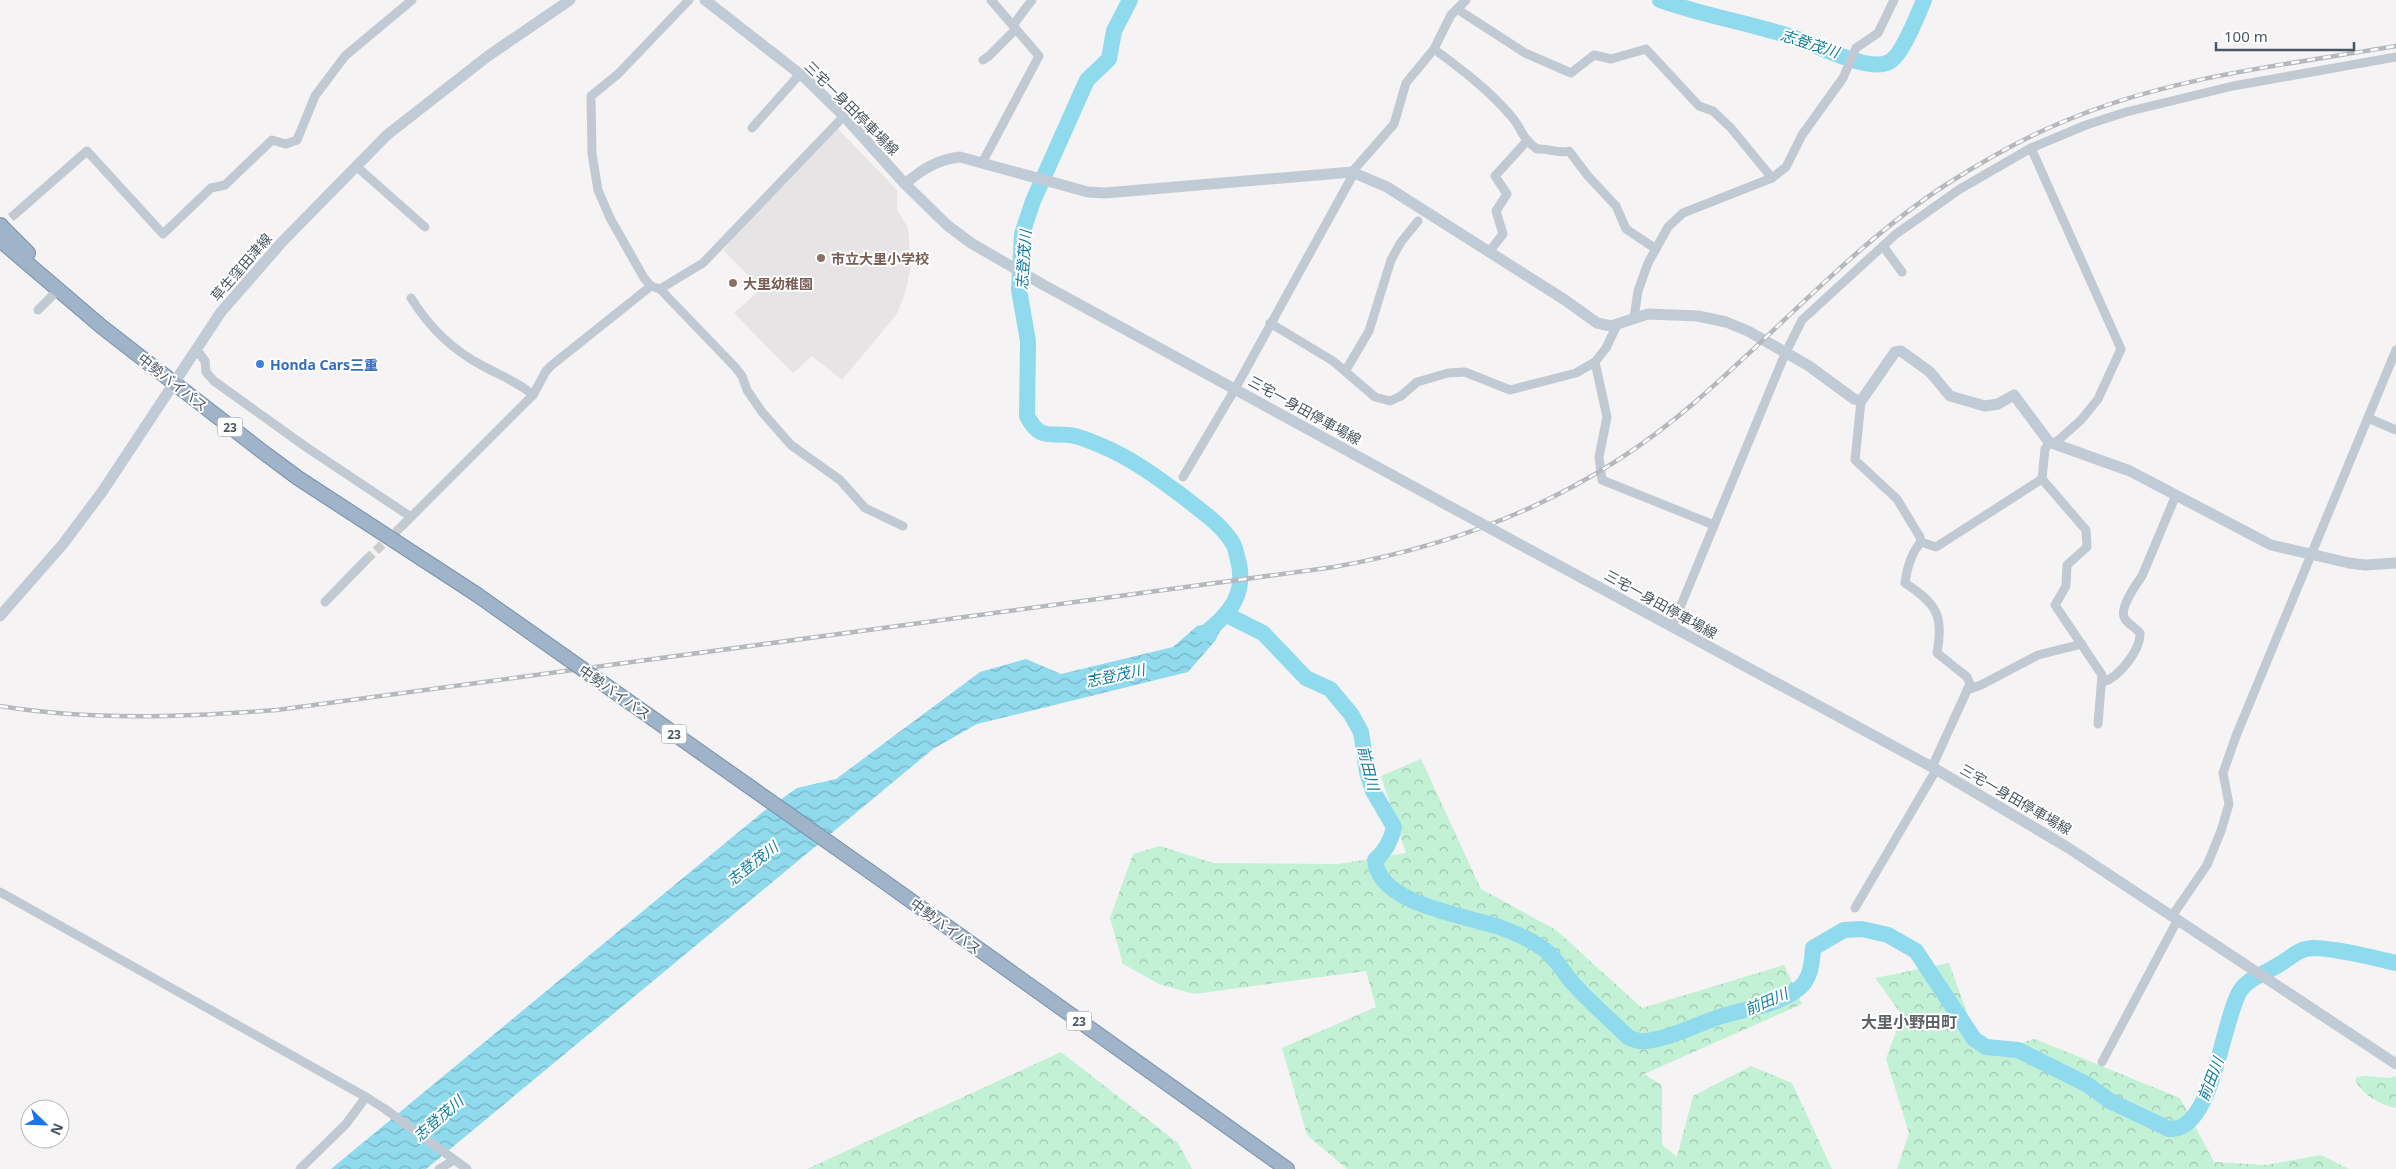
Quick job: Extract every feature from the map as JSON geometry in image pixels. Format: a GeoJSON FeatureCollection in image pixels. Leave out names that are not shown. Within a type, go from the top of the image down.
{"type":"FeatureCollection","features":[{"type":"Feature","properties":{"kind":"highway"},"geometry":{"type":"LineString","coordinates":[[0,225],[102,327]]}},
{"type":"Feature","properties":{"kind":"highway","name":"中勢バイパス"},"geometry":{"type":"LineString","coordinates":[[0,240],[102,327],[298,478],[476,594],[1287,1169]]}},
{"type":"Feature","properties":{"kind":"highway"},"geometry":{"type":"LineString","coordinates":[[0,250],[102,327]]}},
{"type":"Feature","properties":{"kind":"main road","name":"草生窪田津線"},"geometry":{"type":"LineString","coordinates":[[0,616],[30,584],[69,537],[102,492],[196,350],[240,289],[282,242],[387,135],[429,100],[488,56],[570,0]]}},
{"type":"Feature","properties":{"kind":"main road","name":"三宅一身田停車場線"},"geometry":{"type":"LineString","coordinates":[[705,0],[800,74],[844,116],[905,184],[947,225],[996,259],[1934,769],[2067,847],[2396,1064]]}},
{"type":"Feature","properties":{"kind":"main road"},"geometry":{"type":"LineString","coordinates":[[905,184],[922,169],[949,158],[960,157],[1088,192],[1122,192],[1353,172],[1387,187],[1565,300],[1591,320],[1603,325],[1611,326],[1648,314],[1680,314],[1716,319],[1748,330],[1809,366],[1854,399],[1861,401],[1895,352],[1901,350],[1930,372],[1950,396],[1985,406],[1998,404],[2014,395],[2051,443],[2130,471],[2271,545],[2365,565],[2396,563]]}},
{"type":"Feature","properties":{"kind":"street"},"geometry":{"type":"LineString","coordinates":[[14,215],[87,151],[163,234],[211,188],[225,185],[272,140],[286,144],[297,140],[315,96],[345,56],[412,0]]}},
{"type":"Feature","properties":{"kind":"street"},"geometry":{"type":"LineString","coordinates":[[688,0],[618,74],[592,93],[590,100],[592,154],[600,196],[632,260],[651,286],[660,289],[740,372],[756,404],[791,445],[840,480],[854,497],[873,513],[903,526]]}},
{"type":"Feature","properties":{"kind":"street"},"geometry":{"type":"LineString","coordinates":[[982,163],[1039,56],[991,0]]}},
{"type":"Feature","properties":{"kind":"street"},"geometry":{"type":"LineString","coordinates":[[983,60],[990,56],[1015,27],[1032,0]]}},
{"type":"Feature","properties":{"kind":"street"},"geometry":{"type":"LineString","coordinates":[[1183,477],[1235,389],[1353,172],[1394,124],[1406,83],[1434,48],[1451,15],[1466,0]]}},
{"type":"Feature","properties":{"kind":"street"},"geometry":{"type":"LineString","coordinates":[[1634,318],[1638,291],[1648,263],[1668,227],[1683,213],[1772,178],[1789,163],[1802,135],[1837,87],[1856,48],[1878,33],[1894,0]]}},
{"type":"Feature","properties":{"kind":"street"},"geometry":{"type":"LineString","coordinates":[[1457,9],[1525,53],[1571,73],[1594,55],[1611,59],[1646,49],[1699,106],[1713,111],[1731,128],[1772,178]]}},
{"type":"Feature","properties":{"kind":"street"},"geometry":{"type":"LineString","coordinates":[[1434,48],[1475,81],[1512,116],[1526,142],[1537,150],[1546,148],[1560,154],[1569,151],[1588,176],[1616,206],[1626,229],[1656,249]]}},
{"type":"Feature","properties":{"kind":"street"},"geometry":{"type":"LineString","coordinates":[[1672,628],[1786,354],[1802,320],[1903,229],[1960,190],[2031,148],[2086,125],[2126,112],[2233,86],[2396,56]]}},
{"type":"Feature","properties":{"kind":"street"},"geometry":{"type":"LineString","coordinates":[[752,128],[800,74]]}},
{"type":"Feature","properties":{"kind":"street"},"geometry":{"type":"LineString","coordinates":[[660,289],[703,262],[844,116]]}},
{"type":"Feature","properties":{"kind":"street"},"geometry":{"type":"LineString","coordinates":[[1489,252],[1502,234],[1496,212],[1507,194],[1496,176],[1526,142]]}},
{"type":"Feature","properties":{"kind":"street"},"geometry":{"type":"LineString","coordinates":[[2031,148],[2121,349],[2098,399],[2081,420],[2045,449],[2042,478],[2086,530],[2087,547],[2067,565],[2066,586],[2055,605],[2102,675],[2103,682],[2098,724]]}},
{"type":"Feature","properties":{"kind":"street"},"geometry":{"type":"LineString","coordinates":[[356,166],[425,227]]}},
{"type":"Feature","properties":{"kind":"street"},"geometry":{"type":"LineString","coordinates":[[1346,370],[1368,331],[1390,260],[1401,242],[1418,221]]}},
{"type":"Feature","properties":{"kind":"street"},"geometry":{"type":"LineString","coordinates":[[1883,246],[1902,272]]}},
{"type":"Feature","properties":{"kind":"street"},"geometry":{"type":"LineString","coordinates":[[403,525],[533,395],[546,371],[552,365],[651,286]]}},
{"type":"Feature","properties":{"kind":"street"},"geometry":{"type":"LineString","coordinates":[[38,310],[55,293]]}},
{"type":"Feature","properties":{"kind":"street"},"geometry":{"type":"LineString","coordinates":[[411,298],[426,320],[442,338],[470,359],[533,395]]}},
{"type":"Feature","properties":{"kind":"street"},"geometry":{"type":"LineString","coordinates":[[1270,323],[1346,370],[1370,394],[1390,401],[1401,396],[1417,382],[1448,374],[1465,372],[1510,390],[1576,373],[1595,362],[1606,348],[1618,323]]}},
{"type":"Feature","properties":{"kind":"street"},"geometry":{"type":"LineString","coordinates":[[196,350],[205,362],[206,372],[214,381],[306,447],[411,517]]}},
{"type":"Feature","properties":{"kind":"street"},"geometry":{"type":"LineString","coordinates":[[2102,1062],[2175,918],[2213,853],[2229,804],[2224,773],[2236,736],[2396,350]]}},
{"type":"Feature","properties":{"kind":"street"},"geometry":{"type":"LineString","coordinates":[[1595,362],[1607,418],[1599,457],[1602,480],[1714,525]]}},
{"type":"Feature","properties":{"kind":"street"},"geometry":{"type":"LineString","coordinates":[[1861,401],[1855,460],[1897,499],[1922,542],[1936,547],[2042,478]]}},
{"type":"Feature","properties":{"kind":"street"},"geometry":{"type":"LineString","coordinates":[[2368,418],[2396,430]]}},
{"type":"Feature","properties":{"kind":"street"},"geometry":{"type":"LineString","coordinates":[[2103,682],[2123,670],[2140,640],[2140,634],[2124,618],[2123,612],[2135,584],[2142,576],[2176,495]]}},
{"type":"Feature","properties":{"kind":"street"},"geometry":{"type":"LineString","coordinates":[[1855,908],[1934,769],[1970,684],[1967,677],[1937,653],[1940,624],[1925,596],[1905,583],[1907,569],[1916,548],[1922,542]]}},
{"type":"Feature","properties":{"kind":"street"},"geometry":{"type":"LineString","coordinates":[[325,602],[366,560]]}},
{"type":"Feature","properties":{"kind":"street"},"geometry":{"type":"LineString","coordinates":[[1968,690],[2038,656],[2082,644]]}},
{"type":"Feature","properties":{"kind":"street"},"geometry":{"type":"LineString","coordinates":[[0,892],[385,1109],[467,1169]]}},
{"type":"Feature","properties":{"kind":"street"},"geometry":{"type":"LineString","coordinates":[[300,1169],[346,1124],[366,1098]]}},
{"type":"Feature","properties":{"kind":"street"},"geometry":{"type":"LineString","coordinates":[[439,1169],[452,1158]]}},
{"type":"Feature","properties":{"kind":"shaded area","name":"市立大里小学校"},"geometry":{"type":"Polygon","coordinates":[[[837,128],[897,190],[897,209],[908,228],[911,267],[905,293],[897,314],[842,380],[812,356],[793,373],[734,313],[761,289],[723,250],[728,245],[727,241],[837,128]]]}},
{"type":"Feature","properties":{"kind":"green space"},"geometry":{"type":"Polygon","coordinates":[[[1421,759],[1481,889],[1556,930],[1642,1008],[1784,965],[1802,1004],[1644,1074],[1662,1085],[1662,1145],[1677,1157],[1693,1096],[1751,1066],[1792,1083],[1832,1169],[1347,1169],[1307,1135],[1282,1048],[1376,1007],[1366,971],[1194,994],[1159,984],[1123,964],[1110,918],[1133,854],[1160,846],[1213,863],[1338,864],[1406,853],[1381,776],[1421,759]]]}},
{"type":"Feature","properties":{"kind":"green space"},"geometry":{"type":"Polygon","coordinates":[[[1949,963],[1982,1054],[2035,1039],[2180,1098],[2214,1162],[2266,1165],[2321,1155],[2349,1169],[1897,1169],[1909,1133],[1886,1059],[1902,1015],[1875,978],[1949,963]]]}},
{"type":"Feature","properties":{"kind":"green space"},"geometry":{"type":"Polygon","coordinates":[[[1061,1052],[1178,1143],[1192,1169],[807,1169],[1061,1052]]]}},
{"type":"Feature","properties":{"kind":"green space"},"geometry":{"type":"Polygon","coordinates":[[[2396,1076],[2396,1108],[2378,1102],[2363,1091],[2355,1081],[2357,1077],[2389,1078],[2396,1076]]]}},
{"type":"Feature","properties":{"kind":"water"},"geometry":{"type":"Polygon","coordinates":[[[1226,620],[1215,641],[1188,672],[977,724],[933,749],[426,1169],[331,1169],[764,811],[797,788],[836,779],[980,672],[1026,659],[1061,674],[1173,647],[1197,626],[1226,620]]]}},
{"type":"Feature","properties":{"kind":"waterway","name":"志登茂川"},"geometry":{"type":"LineString","coordinates":[[1130,0],[1114,31],[1109,59],[1087,80],[1033,201],[1022,234],[1019,290],[1028,341],[1027,416],[1037,430],[1042,433],[1080,437],[1131,460],[1185,498],[1210,518],[1227,535],[1235,547],[1240,569],[1239,591],[1229,610],[1204,634]]}},
{"type":"Feature","properties":{"kind":"waterway","name":"志登茂川"},"geometry":{"type":"LineString","coordinates":[[1660,0],[1693,11],[1795,38],[1843,57],[1869,64],[1889,62],[1894,58],[1909,34],[1924,0]]}},
{"type":"Feature","properties":{"kind":"waterway","name":"前田川"},"geometry":{"type":"LineString","coordinates":[[1227,615],[1263,633],[1306,678],[1330,689],[1351,714],[1361,732],[1367,772],[1373,791],[1394,827],[1388,845],[1375,860],[1380,875],[1391,888],[1407,898],[1426,906],[1499,927],[1521,936],[1546,950],[1591,1002],[1628,1037],[1637,1040],[1646,1041],[1665,1037],[1719,1017],[1780,1000],[1798,989],[1806,981],[1810,970],[1813,948],[1844,930],[1862,929],[1888,935],[1916,951],[1974,1039],[1986,1047],[2018,1050],[2088,1085],[2110,1101],[2169,1129],[2184,1125],[2196,1113],[2206,1095],[2234,1005],[2240,991],[2248,982],[2296,953],[2309,948],[2345,952],[2396,963]]}},
{"type":"Feature","properties":{"kind":"tunnel"},"geometry":{"type":"LineString","coordinates":[[0,226],[14,215]]}},
{"type":"Feature","properties":{"kind":"tunnel"},"geometry":{"type":"LineString","coordinates":[[366,560],[403,525]]}},
{"type":"Feature","properties":{"kind":"railway"},"geometry":{"type":"LineString","coordinates":[[0,706],[35,711],[104,716],[173,716],[277,710],[1334,567],[1384,557],[1433,544],[1526,510],[1570,488],[1613,463],[1654,435],[1694,403],[1880,233],[1947,184],[2019,142],[2065,121],[2145,93],[2270,66],[2396,46]]}},
{"type":"Feature","properties":{"kind":"place","name":"市立大里小学校"},"geometry":{"type":"Point","coordinates":[821,258]}},
{"type":"Feature","properties":{"kind":"place","name":"大里幼稚園"},"geometry":{"type":"Point","coordinates":[733,283]}},
{"type":"Feature","properties":{"kind":"place","name":"Honda Cars三重"},"geometry":{"type":"Point","coordinates":[260,364]}},
{"type":"Feature","properties":{"kind":"district","name":"大里小野田町"},"geometry":{"type":"Point","coordinates":[1909,1022]}}]}
